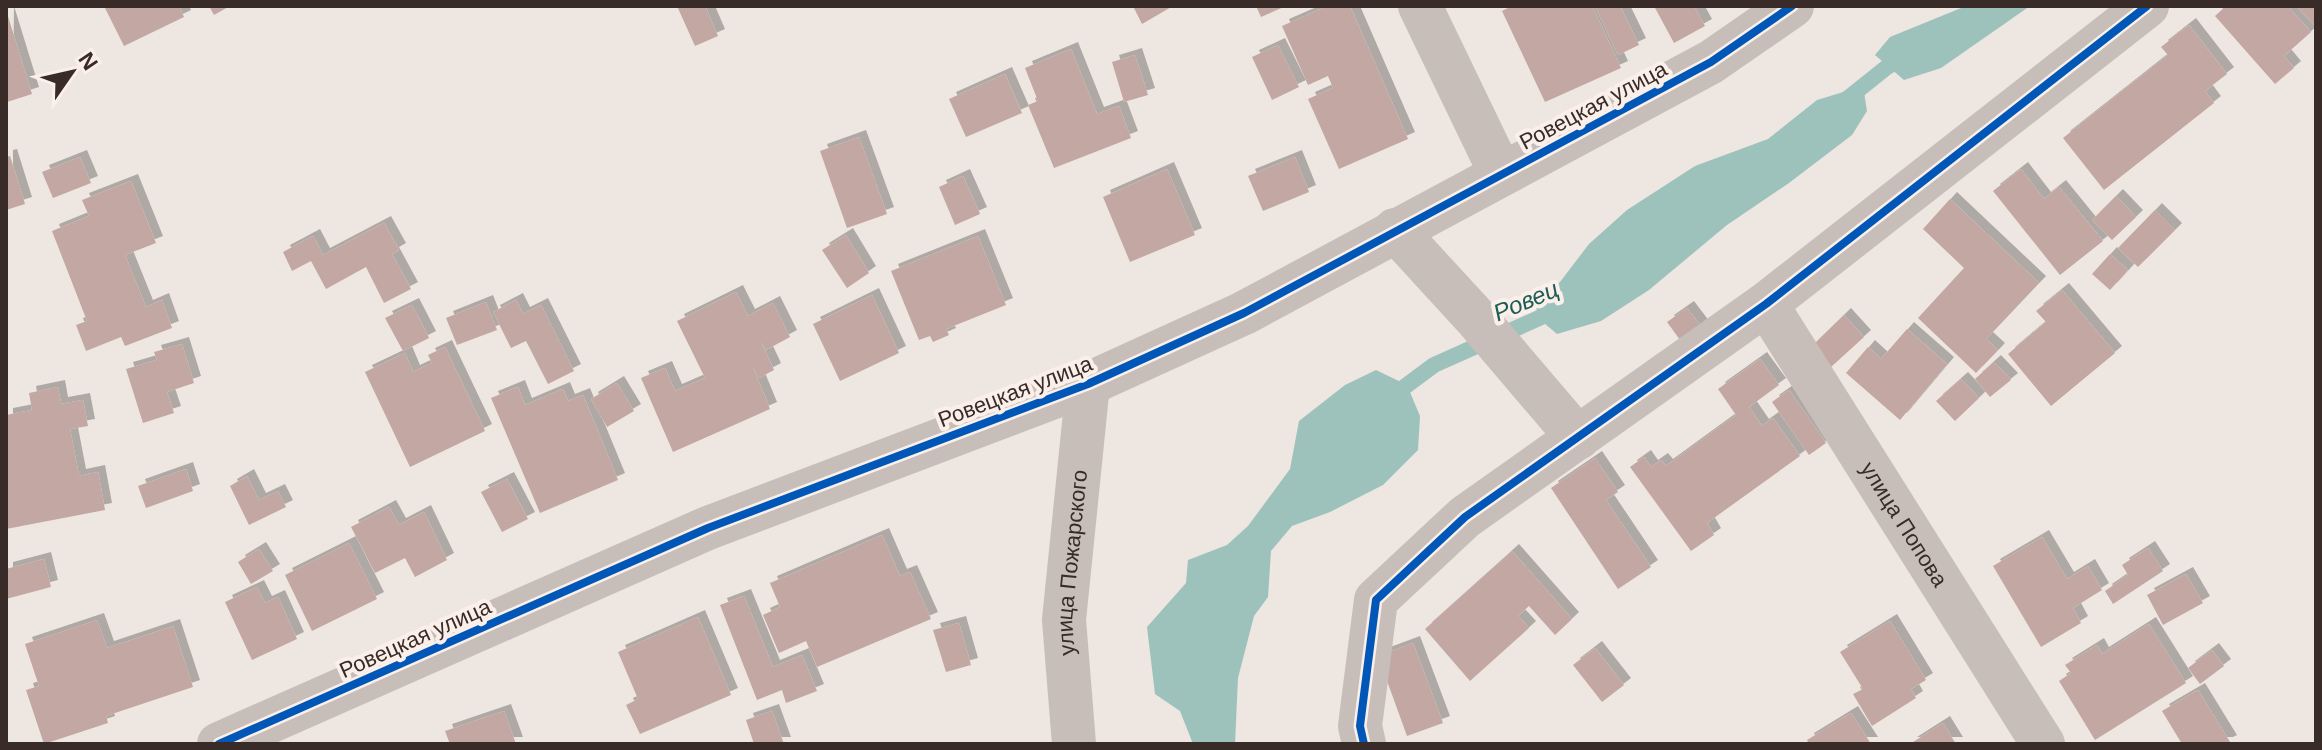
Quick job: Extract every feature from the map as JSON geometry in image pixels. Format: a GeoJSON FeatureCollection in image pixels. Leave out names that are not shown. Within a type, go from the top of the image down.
{"type":"FeatureCollection","features":[{"type":"Feature","properties":{"kind":"street"},"geometry":{"type":"LineString","coordinates":[[1420,6],[1501,174]]}},
{"type":"Feature","properties":{"kind":"street","name":"Ровецкая улица"},"geometry":{"type":"LineString","coordinates":[[219,744],[708,528],[1088,384],[1244,313],[1711,62],[1792,6]]}},
{"type":"Feature","properties":{"kind":"street"},"geometry":{"type":"LineString","coordinates":[[1364,744],[1360,726],[1376,600],[1465,517],[1766,304],[2147,6]]}},
{"type":"Feature","properties":{"kind":"street"},"geometry":{"type":"LineString","coordinates":[[1395,230],[1474,316],[1578,438]]}},
{"type":"Feature","properties":{"kind":"street","name":"улица Попова"},"geometry":{"type":"LineString","coordinates":[[1766,304],[2043,744]]}},
{"type":"Feature","properties":{"kind":"street","name":"улица Пожарского"},"geometry":{"type":"LineString","coordinates":[[1074,744],[1064,620],[1088,384]]}},
{"type":"Feature","properties":{"kind":"water"},"geometry":{"type":"Polygon","coordinates":[[[1966,6],[2030,6],[1941,68],[1904,80],[1875,55],[1890,37],[1966,6]]]}},
{"type":"Feature","properties":{"kind":"water"},"geometry":{"type":"Polygon","coordinates":[[[1863,86],[1867,111],[1852,135],[1727,225],[1649,290],[1601,321],[1557,334],[1538,318],[1535,300],[1560,282],[1589,244],[1627,210],[1695,166],[1768,139],[1817,100],[1863,86]]]}},
{"type":"Feature","properties":{"kind":"water"},"geometry":{"type":"Polygon","coordinates":[[[1376,370],[1407,385],[1420,416],[1418,450],[1383,485],[1330,512],[1292,526],[1271,551],[1268,597],[1254,616],[1238,678],[1235,744],[1193,744],[1180,711],[1155,694],[1147,627],[1186,583],[1188,560],[1227,545],[1248,526],[1290,469],[1299,421],[1345,385],[1376,370]]]}},
{"type":"Feature","properties":{"kind":"building"},"geometry":{"type":"Polygon","coordinates":[[[104,6],[179,6],[184,17],[124,46],[104,6]]]}},
{"type":"Feature","properties":{"kind":"building"},"geometry":{"type":"Polygon","coordinates":[[[209,6],[230,6],[214,15],[209,6]]]}},
{"type":"Feature","properties":{"kind":"building"},"geometry":{"type":"Polygon","coordinates":[[[677,6],[705,6],[718,36],[695,46],[677,6]]]}},
{"type":"Feature","properties":{"kind":"building"},"geometry":{"type":"Polygon","coordinates":[[[1133,6],[1173,6],[1142,24],[1133,6]]]}},
{"type":"Feature","properties":{"kind":"building"},"geometry":{"type":"Polygon","coordinates":[[[1256,6],[1286,6],[1261,17],[1256,6]]]}},
{"type":"Feature","properties":{"kind":"building"},"geometry":{"type":"Polygon","coordinates":[[[1328,6],[1350,6],[1408,139],[1339,169],[1308,99],[1333,88],[1328,76],[1308,85],[1282,26],[1328,6]]]}},
{"type":"Feature","properties":{"kind":"building"},"geometry":{"type":"Polygon","coordinates":[[[1512,6],[1592,6],[1621,68],[1545,102],[1502,11],[1512,6]]]}},
{"type":"Feature","properties":{"kind":"building"},"geometry":{"type":"Polygon","coordinates":[[[1595,6],[1620,6],[1639,45],[1618,55],[1595,6]]]}},
{"type":"Feature","properties":{"kind":"building"},"geometry":{"type":"Polygon","coordinates":[[[1654,6],[1694,6],[1705,26],[1674,43],[1654,6]]]}},
{"type":"Feature","properties":{"kind":"building"},"geometry":{"type":"Polygon","coordinates":[[[2226,6],[2293,6],[2290,9],[2311,32],[2284,56],[2294,68],[2275,84],[2215,16],[2226,6]]]}},
{"type":"Feature","properties":{"kind":"building"},"geometry":{"type":"Polygon","coordinates":[[[2316,6],[2316,27],[2298,8],[2316,6]]]}},
{"type":"Feature","properties":{"kind":"building"},"geometry":{"type":"Polygon","coordinates":[[[7,13],[32,94],[7,102],[6,98],[7,13]]]}},
{"type":"Feature","properties":{"kind":"building"},"geometry":{"type":"Polygon","coordinates":[[[2189,25],[2227,74],[2205,91],[2214,103],[2104,190],[2063,138],[2168,55],[2161,47],[2189,25]]]}},
{"type":"Feature","properties":{"kind":"building"},"geometry":{"type":"Polygon","coordinates":[[[1278,45],[1299,87],[1272,100],[1252,57],[1278,45]]]}},
{"type":"Feature","properties":{"kind":"building"},"geometry":{"type":"Polygon","coordinates":[[[1071,49],[1097,114],[1119,106],[1131,138],[1054,168],[1028,105],[1038,101],[1025,68],[1071,49]]]}},
{"type":"Feature","properties":{"kind":"building"},"geometry":{"type":"Polygon","coordinates":[[[1135,55],[1148,95],[1124,102],[1112,62],[1135,55]]]}},
{"type":"Feature","properties":{"kind":"building"},"geometry":{"type":"Polygon","coordinates":[[[1005,74],[1022,113],[966,137],[949,99],[1005,74]]]}},
{"type":"Feature","properties":{"kind":"building"},"geometry":{"type":"Polygon","coordinates":[[[859,137],[887,214],[847,228],[820,151],[859,137]]]}},
{"type":"Feature","properties":{"kind":"building"},"geometry":{"type":"Polygon","coordinates":[[[10,156],[25,204],[6,210],[6,157],[10,156]]]}},
{"type":"Feature","properties":{"kind":"building"},"geometry":{"type":"Polygon","coordinates":[[[80,157],[91,183],[53,198],[42,172],[80,157]]]}},
{"type":"Feature","properties":{"kind":"building"},"geometry":{"type":"Polygon","coordinates":[[[1295,157],[1309,192],[1263,211],[1248,176],[1295,157]]]}},
{"type":"Feature","properties":{"kind":"building"},"geometry":{"type":"Polygon","coordinates":[[[1167,169],[1195,235],[1130,262],[1103,197],[1167,169]]]}},
{"type":"Feature","properties":{"kind":"building"},"geometry":{"type":"Polygon","coordinates":[[[2021,169],[2044,199],[2059,187],[2103,241],[2060,275],[1993,191],[2021,169]]]}},
{"type":"Feature","properties":{"kind":"building"},"geometry":{"type":"Polygon","coordinates":[[[963,176],[980,214],[955,225],[939,187],[963,176]]]}},
{"type":"Feature","properties":{"kind":"building"},"geometry":{"type":"Polygon","coordinates":[[[131,181],[156,243],[125,255],[146,307],[162,300],[172,328],[125,346],[121,337],[86,351],[76,325],[87,321],[52,231],[89,216],[82,200],[131,181]]]}},
{"type":"Feature","properties":{"kind":"building"},"geometry":{"type":"Polygon","coordinates":[[[2116,196],[2136,217],[2112,240],[2092,220],[2116,196]]]}},
{"type":"Feature","properties":{"kind":"building"},"geometry":{"type":"Polygon","coordinates":[[[1950,199],[2039,283],[1986,339],[1998,350],[1976,373],[1918,318],[1964,268],[1923,229],[1950,199]]]}},
{"type":"Feature","properties":{"kind":"building"},"geometry":{"type":"Polygon","coordinates":[[[2155,210],[2175,230],[2138,267],[2118,248],[2155,210]]]}},
{"type":"Feature","properties":{"kind":"building"},"geometry":{"type":"Polygon","coordinates":[[[384,223],[399,250],[392,254],[411,289],[384,303],[366,267],[326,289],[311,261],[292,271],[283,252],[313,236],[323,255],[384,223]]]}},
{"type":"Feature","properties":{"kind":"building"},"geometry":{"type":"Polygon","coordinates":[[[846,235],[869,273],[847,288],[822,250],[846,235]]]}},
{"type":"Feature","properties":{"kind":"building"},"geometry":{"type":"Polygon","coordinates":[[[978,236],[1006,305],[946,329],[949,335],[933,342],[930,336],[919,340],[891,271],[978,236]]]}},
{"type":"Feature","properties":{"kind":"building"},"geometry":{"type":"Polygon","coordinates":[[[2110,254],[2128,270],[2110,290],[2092,274],[2110,254]]]}},
{"type":"Feature","properties":{"kind":"building"},"geometry":{"type":"Polygon","coordinates":[[[2062,290],[2115,353],[2051,406],[2008,354],[2046,322],[2036,311],[2062,290]]]}},
{"type":"Feature","properties":{"kind":"building"},"geometry":{"type":"Polygon","coordinates":[[[736,292],[748,316],[773,303],[790,337],[766,350],[760,340],[774,370],[759,378],[752,365],[770,409],[673,452],[641,378],[665,368],[675,391],[705,378],[677,321],[736,292]]]}},
{"type":"Feature","properties":{"kind":"building"},"geometry":{"type":"Polygon","coordinates":[[[872,295],[899,353],[840,381],[813,324],[872,295]]]}},
{"type":"Feature","properties":{"kind":"building"},"geometry":{"type":"Polygon","coordinates":[[[516,300],[523,314],[541,305],[574,371],[548,384],[526,341],[511,348],[493,312],[516,300]]]}},
{"type":"Feature","properties":{"kind":"building"},"geometry":{"type":"Polygon","coordinates":[[[486,302],[497,330],[457,345],[446,318],[486,302]]]}},
{"type":"Feature","properties":{"kind":"building"},"geometry":{"type":"Polygon","coordinates":[[[412,305],[429,338],[403,351],[385,318],[412,305]]]}},
{"type":"Feature","properties":{"kind":"building"},"geometry":{"type":"Polygon","coordinates":[[[1687,308],[1709,337],[1688,351],[1667,322],[1687,308]]]}},
{"type":"Feature","properties":{"kind":"building"},"geometry":{"type":"Polygon","coordinates":[[[1844,315],[1864,337],[1831,367],[1812,346],[1844,315]]]}},
{"type":"Feature","properties":{"kind":"building"},"geometry":{"type":"Polygon","coordinates":[[[1907,329],[1947,364],[1900,420],[1846,373],[1868,347],[1881,359],[1907,329]]]}},
{"type":"Feature","properties":{"kind":"building"},"geometry":{"type":"Polygon","coordinates":[[[182,344],[194,383],[167,392],[174,413],[143,423],[126,369],[157,360],[154,352],[182,344]]]}},
{"type":"Feature","properties":{"kind":"building"},"geometry":{"type":"Polygon","coordinates":[[[445,347],[485,431],[410,467],[365,372],[405,353],[413,372],[432,363],[428,355],[445,347]]]}},
{"type":"Feature","properties":{"kind":"building"},"geometry":{"type":"Polygon","coordinates":[[[1760,359],[1779,385],[1749,407],[1762,426],[1773,418],[1800,456],[1707,523],[1714,535],[1691,551],[1630,467],[1644,457],[1651,467],[1661,460],[1666,466],[1736,415],[1718,389],[1760,359]]]}},
{"type":"Feature","properties":{"kind":"building"},"geometry":{"type":"Polygon","coordinates":[[[1994,362],[2011,380],[1990,397],[1975,379],[1994,362]]]}},
{"type":"Feature","properties":{"kind":"building"},"geometry":{"type":"Polygon","coordinates":[[[1961,379],[1979,398],[1955,421],[1936,401],[1961,379]]]}},
{"type":"Feature","properties":{"kind":"building"},"geometry":{"type":"Polygon","coordinates":[[[617,383],[634,411],[607,427],[591,399],[617,383]]]}},
{"type":"Feature","properties":{"kind":"building"},"geometry":{"type":"Polygon","coordinates":[[[58,387],[61,404],[83,400],[88,426],[70,429],[79,476],[98,472],[105,510],[6,529],[6,415],[32,410],[29,393],[58,387]]]}},
{"type":"Feature","properties":{"kind":"building"},"geometry":{"type":"Polygon","coordinates":[[[518,387],[525,405],[563,389],[568,401],[583,395],[618,480],[540,513],[491,398],[518,387]]]}},
{"type":"Feature","properties":{"kind":"building"},"geometry":{"type":"Polygon","coordinates":[[[1789,390],[1826,443],[1809,455],[1772,402],[1789,390]]]}},
{"type":"Feature","properties":{"kind":"building"},"geometry":{"type":"Polygon","coordinates":[[[1595,458],[1618,492],[1606,500],[1651,567],[1618,589],[1551,488],[1595,458]]]}},
{"type":"Feature","properties":{"kind":"building"},"geometry":{"type":"Polygon","coordinates":[[[186,469],[193,491],[146,508],[138,486],[186,469]]]}},
{"type":"Feature","properties":{"kind":"building"},"geometry":{"type":"Polygon","coordinates":[[[247,476],[259,500],[278,491],[286,507],[249,525],[230,486],[247,476]]]}},
{"type":"Feature","properties":{"kind":"building"},"geometry":{"type":"Polygon","coordinates":[[[507,479],[528,519],[502,532],[481,492],[507,479]]]}},
{"type":"Feature","properties":{"kind":"building"},"geometry":{"type":"Polygon","coordinates":[[[389,507],[399,525],[424,512],[447,560],[415,577],[405,558],[375,573],[351,527],[389,507]]]}},
{"type":"Feature","properties":{"kind":"building"},"geometry":{"type":"Polygon","coordinates":[[[882,535],[900,576],[910,572],[931,619],[817,667],[806,641],[779,653],[763,615],[780,607],[770,583],[882,535]]]}},
{"type":"Feature","properties":{"kind":"building"},"geometry":{"type":"Polygon","coordinates":[[[2042,537],[2067,579],[2088,566],[2102,590],[2073,608],[2081,623],[2041,647],[1993,566],[2042,537]]]}},
{"type":"Feature","properties":{"kind":"building"},"geometry":{"type":"Polygon","coordinates":[[[349,543],[377,599],[312,631],[285,575],[349,543]]]}},
{"type":"Feature","properties":{"kind":"building"},"geometry":{"type":"Polygon","coordinates":[[[2148,548],[2163,571],[2113,604],[2105,591],[2128,575],[2122,565],[2148,548]]]}},
{"type":"Feature","properties":{"kind":"building"},"geometry":{"type":"Polygon","coordinates":[[[259,549],[273,571],[251,584],[238,562],[259,549]]]}},
{"type":"Feature","properties":{"kind":"building"},"geometry":{"type":"Polygon","coordinates":[[[1512,551],[1572,619],[1555,635],[1529,606],[1518,616],[1529,628],[1470,681],[1425,629],[1512,551]]]}},
{"type":"Feature","properties":{"kind":"building"},"geometry":{"type":"Polygon","coordinates":[[[44,559],[51,587],[6,599],[6,569],[44,559]]]}},
{"type":"Feature","properties":{"kind":"building"},"geometry":{"type":"Polygon","coordinates":[[[2186,574],[2203,603],[2163,625],[2147,595],[2186,574]]]}},
{"type":"Feature","properties":{"kind":"building"},"geometry":{"type":"Polygon","coordinates":[[[257,587],[265,603],[278,597],[297,639],[252,660],[225,602],[257,587]]]}},
{"type":"Feature","properties":{"kind":"building"},"geometry":{"type":"Polygon","coordinates":[[[744,596],[773,667],[802,655],[817,691],[786,703],[782,690],[757,700],[720,605],[744,596]]]}},
{"type":"Feature","properties":{"kind":"building"},"geometry":{"type":"Polygon","coordinates":[[[698,617],[731,695],[640,734],[626,705],[638,699],[618,652],[698,617]]]}},
{"type":"Feature","properties":{"kind":"building"},"geometry":{"type":"Polygon","coordinates":[[[97,620],[107,648],[173,626],[193,687],[106,716],[108,723],[44,744],[26,690],[39,686],[25,644],[97,620]]]}},
{"type":"Feature","properties":{"kind":"building"},"geometry":{"type":"Polygon","coordinates":[[[1890,621],[1926,680],[1911,689],[1916,698],[1872,726],[1853,694],[1863,689],[1840,652],[1890,621]]]}},
{"type":"Feature","properties":{"kind":"building"},"geometry":{"type":"Polygon","coordinates":[[[959,623],[971,665],[946,672],[933,630],[959,623]]]}},
{"type":"Feature","properties":{"kind":"building"},"geometry":{"type":"Polygon","coordinates":[[[2149,624],[2186,683],[2095,740],[2059,681],[2071,673],[2065,665],[2097,645],[2102,654],[2149,624]]]}},
{"type":"Feature","properties":{"kind":"building"},"geometry":{"type":"Polygon","coordinates":[[[1413,643],[1443,723],[1407,736],[1378,656],[1413,643]]]}},
{"type":"Feature","properties":{"kind":"building"},"geometry":{"type":"Polygon","coordinates":[[[1595,648],[1624,685],[1602,702],[1573,665],[1595,648]]]}},
{"type":"Feature","properties":{"kind":"building"},"geometry":{"type":"Polygon","coordinates":[[[2212,650],[2224,666],[2200,684],[2188,668],[2212,650]]]}},
{"type":"Feature","properties":{"kind":"building"},"geometry":{"type":"Polygon","coordinates":[[[2198,690],[2230,742],[2182,744],[2162,711],[2198,690]]]}},
{"type":"Feature","properties":{"kind":"building"},"geometry":{"type":"Polygon","coordinates":[[[504,711],[516,744],[450,744],[445,731],[504,711]]]}},
{"type":"Feature","properties":{"kind":"building"},"geometry":{"type":"Polygon","coordinates":[[[772,711],[784,744],[754,744],[746,720],[772,711]]]}},
{"type":"Feature","properties":{"kind":"building"},"geometry":{"type":"Polygon","coordinates":[[[1851,713],[1871,744],[1809,744],[1807,740],[1851,713]]]}},
{"type":"Feature","properties":{"kind":"building"},"geometry":{"type":"Polygon","coordinates":[[[1943,723],[1956,744],[1910,744],[1943,723]]]}},
{"type":"Feature","properties":{"kind":"waterway","name":"Ровец"},"geometry":{"type":"LineString","coordinates":[[1847,99],[1887,67],[1906,57]]}},
{"type":"Feature","properties":{"kind":"waterway","name":"Ровец"},"geometry":{"type":"LineString","coordinates":[[1391,397],[1434,365],[1557,310]]}},
{"type":"Feature","properties":{"kind":"cycle path"},"geometry":{"type":"LineString","coordinates":[[219,744],[708,528],[1088,384],[1244,313],[1711,62],[1792,6]]}},
{"type":"Feature","properties":{"kind":"cycle path"},"geometry":{"type":"LineString","coordinates":[[1364,744],[1360,726],[1376,600],[1465,517],[1766,304],[2147,6]]}}]}
